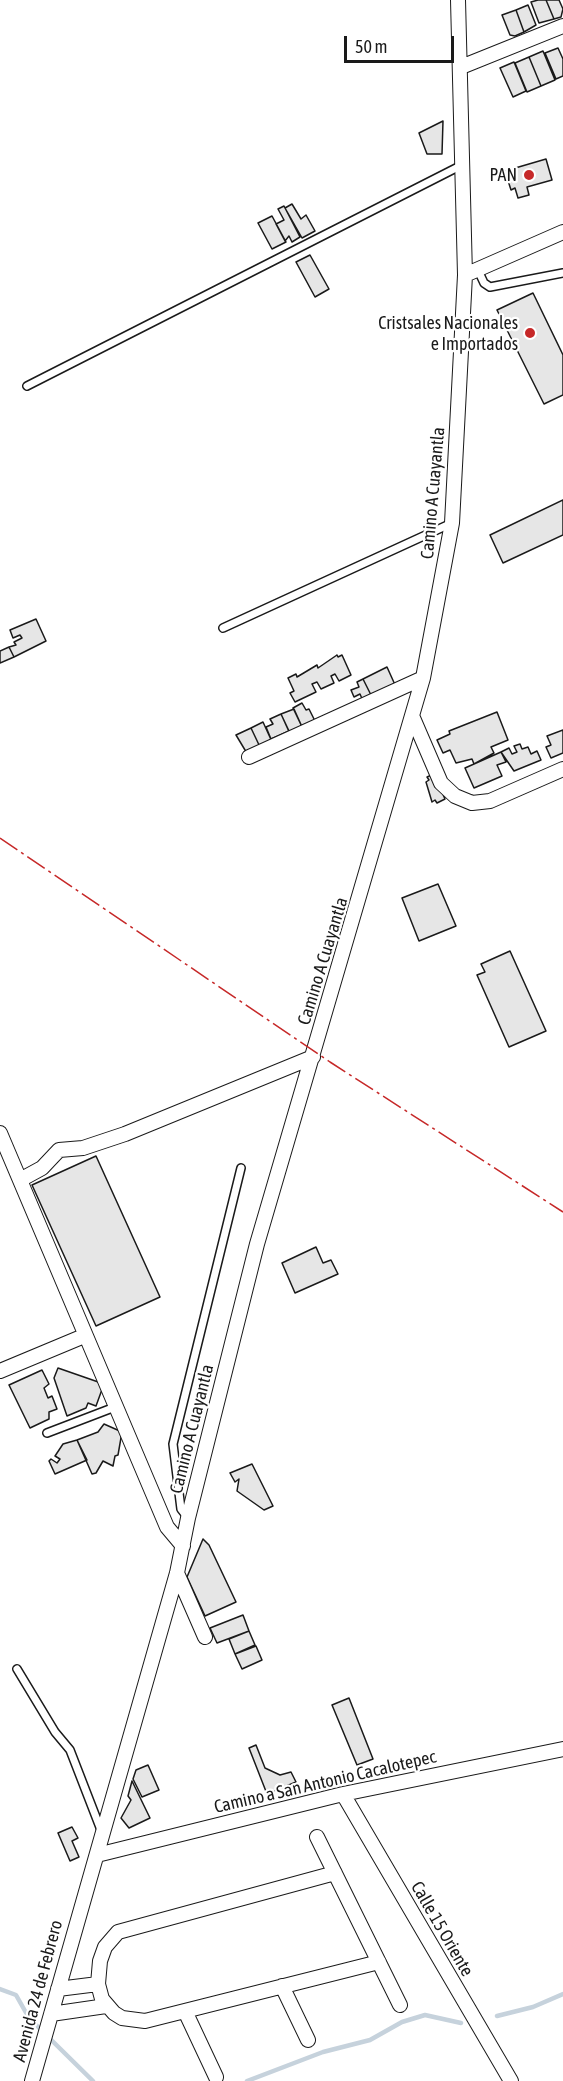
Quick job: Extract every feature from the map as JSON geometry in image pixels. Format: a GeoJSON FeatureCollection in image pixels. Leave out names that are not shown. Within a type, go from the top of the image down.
{"type":"FeatureCollection","features":[{"type":"Feature","properties":{"kind":"street","name":"Camino A Cuayantla"},"geometry":{"type":"LineString","coordinates":[[79,1911],[103,1835],[177,1573],[188,1518],[257,1244],[423,678],[452,523],[471,271],[462,165],[458,0]]}},
{"type":"Feature","properties":{"kind":"street"},"geometry":{"type":"LineString","coordinates":[[461,68],[563,26]]}},
{"type":"Feature","properties":{"kind":"street"},"geometry":{"type":"LineString","coordinates":[[471,271],[563,232]]}},
{"type":"Feature","properties":{"kind":"street"},"geometry":{"type":"LineString","coordinates":[[249,757],[423,678]]}},
{"type":"Feature","properties":{"kind":"street"},"geometry":{"type":"LineString","coordinates":[[413,718],[441,783],[455,796],[472,803],[490,801],[563,769]]}},
{"type":"Feature","properties":{"kind":"street"},"geometry":{"type":"LineString","coordinates":[[20,1180],[42,1168],[59,1150],[83,1148],[124,1134],[313,1057]]}},
{"type":"Feature","properties":{"kind":"street"},"geometry":{"type":"LineString","coordinates":[[0,1133],[84,1336],[167,1527],[183,1546]]}},
{"type":"Feature","properties":{"kind":"street"},"geometry":{"type":"LineString","coordinates":[[0,1371],[84,1336]]}},
{"type":"Feature","properties":{"kind":"street"},"geometry":{"type":"LineString","coordinates":[[177,1573],[205,1637]]}},
{"type":"Feature","properties":{"kind":"street","name":"Camino a San Antonio Cacalotepec"},"geometry":{"type":"LineString","coordinates":[[97,1855],[343,1794],[563,1749]]}},
{"type":"Feature","properties":{"kind":"street","name":"Calle 15 Oriente"},"geometry":{"type":"LineString","coordinates":[[343,1794],[511,2081]]}},
{"type":"Feature","properties":{"kind":"street"},"geometry":{"type":"LineString","coordinates":[[317,1837],[400,2005]]}},
{"type":"Feature","properties":{"kind":"street"},"geometry":{"type":"LineString","coordinates":[[335,1873],[117,1932],[105,1947],[100,1961],[98,1984],[106,2006],[122,2018],[135,2021],[185,2011],[379,1962]]}},
{"type":"Feature","properties":{"kind":"street","name":"Avenida 24 de Febrero"},"geometry":{"type":"LineString","coordinates":[[32,2081],[79,1911]]}},
{"type":"Feature","properties":{"kind":"street"},"geometry":{"type":"LineString","coordinates":[[58,1989],[98,1984]]}},
{"type":"Feature","properties":{"kind":"street"},"geometry":{"type":"LineString","coordinates":[[282,1986],[308,2040]]}},
{"type":"Feature","properties":{"kind":"street"},"geometry":{"type":"LineString","coordinates":[[49,2020],[106,2006]]}},
{"type":"Feature","properties":{"kind":"street"},"geometry":{"type":"LineString","coordinates":[[185,2011],[216,2077]]}},
{"type":"Feature","properties":{"kind":"lane"},"geometry":{"type":"LineString","coordinates":[[27,386],[462,165]]}},
{"type":"Feature","properties":{"kind":"lane"},"geometry":{"type":"LineString","coordinates":[[471,271],[490,287],[563,273]]}},
{"type":"Feature","properties":{"kind":"lane"},"geometry":{"type":"LineString","coordinates":[[223,628],[452,523]]}},
{"type":"Feature","properties":{"kind":"lane"},"geometry":{"type":"LineString","coordinates":[[188,1518],[181,1509],[173,1444],[241,1168]]}},
{"type":"Feature","properties":{"kind":"lane"},"geometry":{"type":"LineString","coordinates":[[47,1433],[115,1407]]}},
{"type":"Feature","properties":{"kind":"lane"},"geometry":{"type":"LineString","coordinates":[[17,1668],[55,1732],[70,1750],[103,1835]]}},
{"type":"Feature","properties":{"kind":"building"},"geometry":{"type":"Polygon","coordinates":[[[546,0],[554,19],[539,23],[531,2],[546,0]]]}},
{"type":"Feature","properties":{"kind":"building"},"geometry":{"type":"Polygon","coordinates":[[[546,0],[559,0],[563,9],[561,17],[554,19],[546,0]]]}},
{"type":"Feature","properties":{"kind":"building"},"geometry":{"type":"Polygon","coordinates":[[[528,5],[536,25],[524,32],[516,10],[528,5]]]}},
{"type":"Feature","properties":{"kind":"building"},"geometry":{"type":"Polygon","coordinates":[[[516,10],[524,32],[515,36],[510,35],[502,15],[516,10]]]}},
{"type":"Feature","properties":{"kind":"building"},"geometry":{"type":"Polygon","coordinates":[[[558,48],[563,59],[563,76],[556,79],[545,53],[558,48]]]}},
{"type":"Feature","properties":{"kind":"building"},"geometry":{"type":"Polygon","coordinates":[[[543,51],[555,80],[541,86],[529,57],[543,51]]]}},
{"type":"Feature","properties":{"kind":"building"},"geometry":{"type":"Polygon","coordinates":[[[529,57],[541,86],[527,92],[515,63],[529,57]]]}},
{"type":"Feature","properties":{"kind":"building"},"geometry":{"type":"Polygon","coordinates":[[[514,62],[526,91],[513,97],[500,68],[514,62]]]}},
{"type":"Feature","properties":{"kind":"building"},"geometry":{"type":"Polygon","coordinates":[[[443,121],[442,154],[427,154],[419,133],[443,121]]]}},
{"type":"Feature","properties":{"kind":"building","name":"PAN"},"geometry":{"type":"Polygon","coordinates":[[[546,159],[552,180],[527,187],[529,195],[518,198],[515,188],[511,190],[505,171],[546,159]]]}},
{"type":"Feature","properties":{"kind":"building"},"geometry":{"type":"Polygon","coordinates":[[[292,204],[301,219],[306,215],[315,231],[302,238],[285,208],[292,204]]]}},
{"type":"Feature","properties":{"kind":"building"},"geometry":{"type":"Polygon","coordinates":[[[284,206],[300,237],[292,242],[289,236],[285,241],[276,224],[284,220],[278,209],[284,206]]]}},
{"type":"Feature","properties":{"kind":"building"},"geometry":{"type":"Polygon","coordinates":[[[272,216],[286,242],[272,249],[258,223],[272,216]]]}},
{"type":"Feature","properties":{"kind":"building"},"geometry":{"type":"Polygon","coordinates":[[[310,255],[329,289],[315,297],[296,262],[310,255]]]}},
{"type":"Feature","properties":{"kind":"building","name":"Cristsales Nacionales e Importados"},"geometry":{"type":"Polygon","coordinates":[[[533,293],[563,355],[563,395],[544,404],[497,310],[533,293]]]}},
{"type":"Feature","properties":{"kind":"building"},"geometry":{"type":"Polygon","coordinates":[[[563,500],[563,535],[503,563],[490,535],[563,500]]]}},
{"type":"Feature","properties":{"kind":"building"},"geometry":{"type":"Polygon","coordinates":[[[36,619],[46,641],[14,657],[9,647],[16,645],[14,642],[22,638],[20,635],[13,638],[10,630],[36,619]]]}},
{"type":"Feature","properties":{"kind":"building"},"geometry":{"type":"Polygon","coordinates":[[[9,647],[14,657],[0,663],[0,651],[9,647]]]}},
{"type":"Feature","properties":{"kind":"building"},"geometry":{"type":"Polygon","coordinates":[[[337,655],[338,657],[342,655],[351,675],[339,681],[335,674],[331,676],[334,683],[321,689],[317,682],[312,684],[316,692],[295,702],[290,693],[294,691],[288,678],[296,674],[297,677],[317,665],[318,668],[337,655]]]}},
{"type":"Feature","properties":{"kind":"building"},"geometry":{"type":"Polygon","coordinates":[[[387,667],[396,687],[372,697],[363,679],[387,667]]]}},
{"type":"Feature","properties":{"kind":"building"},"geometry":{"type":"Polygon","coordinates":[[[363,679],[372,697],[363,701],[360,694],[354,697],[351,690],[359,687],[357,682],[363,679]]]}},
{"type":"Feature","properties":{"kind":"building"},"geometry":{"type":"Polygon","coordinates":[[[302,703],[306,710],[309,709],[316,723],[303,729],[293,708],[302,703]]]}},
{"type":"Feature","properties":{"kind":"building"},"geometry":{"type":"Polygon","coordinates":[[[294,709],[303,729],[291,736],[281,714],[294,709]]]}},
{"type":"Feature","properties":{"kind":"building"},"geometry":{"type":"Polygon","coordinates":[[[497,712],[508,740],[491,747],[494,753],[474,764],[472,759],[456,763],[450,750],[443,753],[437,740],[450,734],[449,731],[497,712]]]}},
{"type":"Feature","properties":{"kind":"building"},"geometry":{"type":"Polygon","coordinates":[[[281,714],[289,731],[271,739],[266,727],[273,724],[270,719],[281,714]]]}},
{"type":"Feature","properties":{"kind":"building"},"geometry":{"type":"Polygon","coordinates":[[[263,722],[273,744],[260,747],[251,728],[263,722]]]}},
{"type":"Feature","properties":{"kind":"building"},"geometry":{"type":"Polygon","coordinates":[[[251,728],[260,747],[248,755],[236,735],[251,728]]]}},
{"type":"Feature","properties":{"kind":"building"},"geometry":{"type":"Polygon","coordinates":[[[563,730],[563,753],[551,758],[546,747],[551,745],[547,736],[563,730]]]}},
{"type":"Feature","properties":{"kind":"building"},"geometry":{"type":"Polygon","coordinates":[[[520,744],[522,749],[528,747],[531,754],[537,751],[541,760],[514,771],[501,752],[509,748],[512,754],[517,752],[514,746],[520,744]]]}},
{"type":"Feature","properties":{"kind":"building"},"geometry":{"type":"Polygon","coordinates":[[[501,752],[506,762],[497,765],[502,776],[474,788],[465,768],[501,752]]]}},
{"type":"Feature","properties":{"kind":"building"},"geometry":{"type":"Polygon","coordinates":[[[434,774],[445,799],[437,803],[435,800],[432,802],[426,782],[429,780],[427,777],[434,774]]]}},
{"type":"Feature","properties":{"kind":"building"},"geometry":{"type":"Polygon","coordinates":[[[438,884],[456,926],[419,941],[402,898],[438,884]]]}},
{"type":"Feature","properties":{"kind":"building"},"geometry":{"type":"Polygon","coordinates":[[[510,951],[546,1031],[509,1047],[477,975],[485,972],[481,964],[510,951]]]}},
{"type":"Feature","properties":{"kind":"building"},"geometry":{"type":"Polygon","coordinates":[[[96,1156],[160,1297],[96,1326],[32,1185],[96,1156]]]}},
{"type":"Feature","properties":{"kind":"building"},"geometry":{"type":"Polygon","coordinates":[[[316,1247],[323,1263],[331,1260],[338,1274],[295,1293],[282,1263],[316,1247]]]}},
{"type":"Feature","properties":{"kind":"building"},"geometry":{"type":"Polygon","coordinates":[[[58,1368],[104,1384],[96,1406],[88,1403],[86,1408],[67,1416],[54,1378],[58,1368]]]}},
{"type":"Feature","properties":{"kind":"building"},"geometry":{"type":"Polygon","coordinates":[[[42,1370],[49,1384],[44,1388],[48,1398],[52,1396],[57,1409],[49,1412],[49,1419],[30,1428],[9,1385],[42,1370]]]}},
{"type":"Feature","properties":{"kind":"building"},"geometry":{"type":"Polygon","coordinates":[[[104,1424],[122,1432],[118,1455],[115,1456],[113,1466],[103,1461],[96,1473],[92,1474],[77,1440],[98,1432],[104,1424]]]}},
{"type":"Feature","properties":{"kind":"building"},"geometry":{"type":"Polygon","coordinates":[[[77,1440],[87,1460],[55,1474],[49,1461],[51,1459],[57,1463],[60,1459],[55,1456],[63,1444],[77,1440]]]}},
{"type":"Feature","properties":{"kind":"building"},"geometry":{"type":"Polygon","coordinates":[[[252,1464],[273,1506],[264,1510],[237,1491],[239,1479],[235,1482],[230,1473],[252,1464]]]}},
{"type":"Feature","properties":{"kind":"building"},"geometry":{"type":"Polygon","coordinates":[[[203,1539],[209,1545],[236,1602],[205,1616],[187,1577],[203,1539]]]}},
{"type":"Feature","properties":{"kind":"building"},"geometry":{"type":"Polygon","coordinates":[[[243,1615],[249,1631],[217,1643],[210,1628],[243,1615]]]}},
{"type":"Feature","properties":{"kind":"building"},"geometry":{"type":"Polygon","coordinates":[[[249,1631],[255,1645],[235,1654],[229,1639],[249,1631]]]}},
{"type":"Feature","properties":{"kind":"building"},"geometry":{"type":"Polygon","coordinates":[[[256,1646],[262,1660],[242,1669],[235,1654],[256,1646]]]}},
{"type":"Feature","properties":{"kind":"building"},"geometry":{"type":"Polygon","coordinates":[[[349,1698],[373,1759],[357,1765],[332,1705],[349,1698]]]}},
{"type":"Feature","properties":{"kind":"building"},"geometry":{"type":"Polygon","coordinates":[[[256,1745],[265,1768],[280,1775],[291,1772],[296,1782],[267,1794],[249,1748],[256,1745]]]}},
{"type":"Feature","properties":{"kind":"building"},"geometry":{"type":"Polygon","coordinates":[[[148,1765],[159,1790],[142,1797],[133,1779],[136,1770],[148,1765]]]}},
{"type":"Feature","properties":{"kind":"building"},"geometry":{"type":"Polygon","coordinates":[[[132,1781],[150,1818],[129,1828],[121,1818],[131,1800],[128,1796],[132,1781]]]}},
{"type":"Feature","properties":{"kind":"building"},"geometry":{"type":"Polygon","coordinates":[[[72,1827],[78,1838],[72,1841],[79,1857],[70,1861],[58,1833],[72,1827]]]}},
{"type":"Feature","properties":{"kind":"waterway"},"geometry":{"type":"LineString","coordinates":[[0,1989],[16,1995],[29,2018],[93,2081]]}},
{"type":"Feature","properties":{"kind":"waterway"},"geometry":{"type":"LineString","coordinates":[[497,2016],[533,2007],[563,1994]]}},
{"type":"Feature","properties":{"kind":"waterway"},"geometry":{"type":"LineString","coordinates":[[247,2081],[323,2052],[370,2040],[402,2022],[425,2015],[461,2023]]}},
{"type":"Feature","properties":{"kind":"power"},"geometry":{"type":"LineString","coordinates":[[0,838],[330,1062],[563,1212]]}},
{"type":"Feature","properties":{"kind":"place","name":"PAN"},"geometry":{"type":"Point","coordinates":[529,175]}},
{"type":"Feature","properties":{"kind":"place","name":"Cristsales Nacionales e Importados"},"geometry":{"type":"Point","coordinates":[530,333]}}]}
